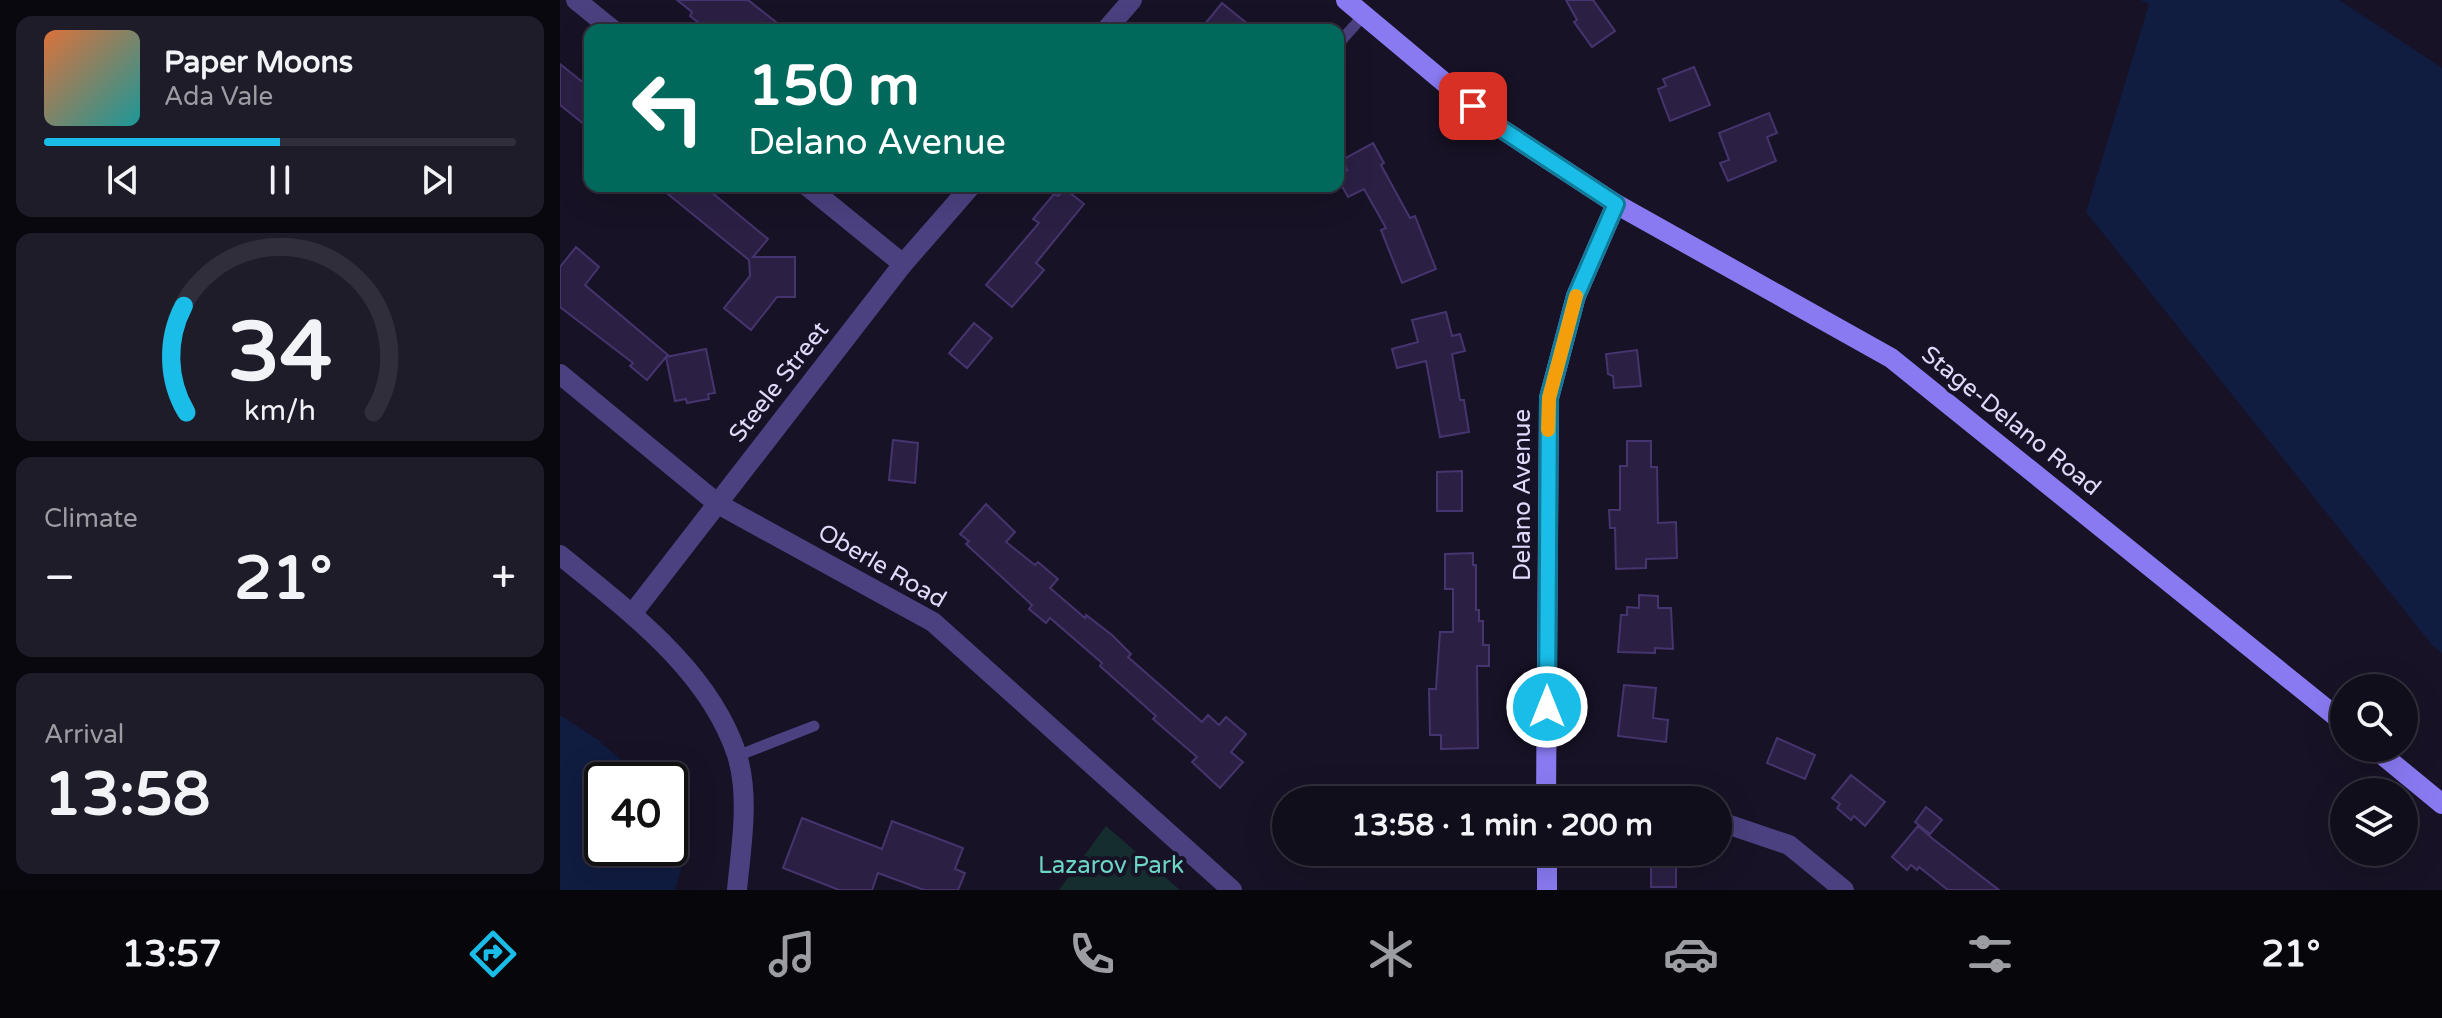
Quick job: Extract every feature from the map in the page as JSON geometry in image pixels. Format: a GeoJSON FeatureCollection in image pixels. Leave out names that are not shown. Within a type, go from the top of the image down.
{"type":"FeatureCollection","features":[{"type":"Feature","properties":{"kind":"main road"},"geometry":{"type":"LineString","coordinates":[[1346,0],[1494,124],[1616,204]]}},
{"type":"Feature","properties":{"kind":"main road","name":"Stage-Delano Road"},"geometry":{"type":"LineString","coordinates":[[1616,204],[1891,358],[2330,712]]}},
{"type":"Feature","properties":{"kind":"main road","name":"Delano Avenue"},"geometry":{"type":"LineString","coordinates":[[1546,786],[1549,398],[1576,296],[1616,204]]}},
{"type":"Feature","properties":{"kind":"main road"},"geometry":{"type":"LineString","coordinates":[[2391,762],[2442,804]]}},
{"type":"Feature","properties":{"kind":"main road"},"geometry":{"type":"LineString","coordinates":[[1547,866],[1547,890]]}},
{"type":"Feature","properties":{"kind":"street"},"geometry":{"type":"LineString","coordinates":[[576,0],[606,24]]}},
{"type":"Feature","properties":{"kind":"street"},"geometry":{"type":"LineString","coordinates":[[1111,24],[1132,0]]}},
{"type":"Feature","properties":{"kind":"street"},"geometry":{"type":"LineString","coordinates":[[814,192],[903,264]]}},
{"type":"Feature","properties":{"kind":"street","name":"Steele Street"},"geometry":{"type":"LineString","coordinates":[[632,614],[903,264],[966,192]]}},
{"type":"Feature","properties":{"kind":"street","name":"Oberle Road"},"geometry":{"type":"LineString","coordinates":[[560,374],[718,504],[933,622],[1232,890]]}},
{"type":"Feature","properties":{"kind":"street"},"geometry":{"type":"LineString","coordinates":[[560,555],[632,614],[680,661],[714,706],[737,756],[743,797],[737,890]]}},
{"type":"Feature","properties":{"kind":"street"},"geometry":{"type":"LineString","coordinates":[[1732,826],[1789,845],[1844,890]]}},
{"type":"Feature","properties":{"kind":"lane"},"geometry":{"type":"LineString","coordinates":[[1344,37],[1364,15]]}},
{"type":"Feature","properties":{"kind":"lane"},"geometry":{"type":"LineString","coordinates":[[737,756],[814,726]]}},
{"type":"Feature","properties":{"kind":"green space","name":"Lazarov Park"},"geometry":{"type":"Polygon","coordinates":[[[1106,826],[1180,890],[1059,890],[1106,826]]]}},
{"type":"Feature","properties":{"kind":"water"},"geometry":{"type":"Polygon","coordinates":[[[2140,0],[2339,0],[2442,68],[2442,653],[2432,645],[2086,212],[2149,4],[2140,0]]]}},
{"type":"Feature","properties":{"kind":"water"},"geometry":{"type":"Polygon","coordinates":[[[560,715],[598,740],[623,762],[584,762],[584,866],[681,866],[675,890],[560,890],[560,715]]]}},
{"type":"Feature","properties":{"kind":"building"},"geometry":{"type":"Polygon","coordinates":[[[677,0],[748,0],[778,24],[700,24],[690,16],[692,12],[677,0]]]}},
{"type":"Feature","properties":{"kind":"building"},"geometry":{"type":"Polygon","coordinates":[[[1566,0],[1593,0],[1615,31],[1592,47],[1574,22],[1577,20],[1566,0]]]}},
{"type":"Feature","properties":{"kind":"building"},"geometry":{"type":"Polygon","coordinates":[[[1222,3],[1248,24],[1205,24],[1222,3]]]}},
{"type":"Feature","properties":{"kind":"building"},"geometry":{"type":"Polygon","coordinates":[[[560,64],[584,83],[584,124],[560,105],[560,64]]]}},
{"type":"Feature","properties":{"kind":"building"},"geometry":{"type":"Polygon","coordinates":[[[1694,67],[1710,105],[1670,121],[1658,89],[1666,86],[1663,79],[1694,67]]]}},
{"type":"Feature","properties":{"kind":"building"},"geometry":{"type":"Polygon","coordinates":[[[1769,113],[1777,133],[1767,137],[1776,161],[1728,181],[1720,163],[1729,160],[1719,133],[1769,113]]]}},
{"type":"Feature","properties":{"kind":"building"},"geometry":{"type":"Polygon","coordinates":[[[1373,143],[1384,163],[1381,165],[1410,218],[1415,216],[1436,269],[1402,283],[1381,230],[1386,228],[1364,189],[1348,197],[1344,190],[1344,172],[1347,170],[1344,159],[1373,143]]]}},
{"type":"Feature","properties":{"kind":"building"},"geometry":{"type":"Polygon","coordinates":[[[665,192],[711,192],[768,239],[753,257],[795,257],[795,297],[777,297],[751,330],[724,308],[750,276],[749,260],[665,192]]]}},
{"type":"Feature","properties":{"kind":"building"},"geometry":{"type":"Polygon","coordinates":[[[1069,192],[1084,204],[1036,263],[1044,270],[1012,307],[986,285],[1039,223],[1033,219],[1054,194],[1058,196],[1069,192]]]}},
{"type":"Feature","properties":{"kind":"building"},"geometry":{"type":"Polygon","coordinates":[[[576,247],[599,267],[585,285],[668,355],[647,380],[630,366],[633,363],[560,307],[560,267],[576,247]]]}},
{"type":"Feature","properties":{"kind":"building"},"geometry":{"type":"Polygon","coordinates":[[[1446,312],[1452,336],[1460,334],[1465,351],[1452,354],[1469,432],[1440,437],[1426,361],[1397,368],[1392,349],[1418,342],[1412,320],[1446,312]]]}},
{"type":"Feature","properties":{"kind":"building"},"geometry":{"type":"Polygon","coordinates":[[[974,323],[992,338],[967,368],[949,353],[974,323]]]}},
{"type":"Feature","properties":{"kind":"building"},"geometry":{"type":"Polygon","coordinates":[[[706,349],[715,393],[708,394],[709,399],[687,403],[686,399],[675,401],[666,357],[706,349]]]}},
{"type":"Feature","properties":{"kind":"building"},"geometry":{"type":"Polygon","coordinates":[[[1637,350],[1641,386],[1614,388],[1613,376],[1608,374],[1606,354],[1637,350]]]}},
{"type":"Feature","properties":{"kind":"building"},"geometry":{"type":"Polygon","coordinates":[[[893,440],[918,443],[915,483],[889,480],[893,440]]]}},
{"type":"Feature","properties":{"kind":"building"},"geometry":{"type":"Polygon","coordinates":[[[1627,441],[1651,441],[1651,467],[1657,467],[1658,523],[1676,522],[1677,558],[1646,559],[1646,568],[1616,569],[1615,528],[1610,528],[1609,510],[1620,510],[1620,466],[1627,466],[1627,441]]]}},
{"type":"Feature","properties":{"kind":"building"},"geometry":{"type":"Polygon","coordinates":[[[1462,471],[1462,511],[1437,511],[1437,472],[1462,471]]]}},
{"type":"Feature","properties":{"kind":"building"},"geometry":{"type":"Polygon","coordinates":[[[986,504],[1015,532],[1006,542],[1058,579],[1050,588],[1085,618],[1086,615],[1112,635],[1131,654],[1128,657],[1202,722],[1208,715],[1219,725],[1226,717],[1246,734],[1231,752],[1243,762],[1220,788],[1192,762],[1197,757],[1153,719],[1156,716],[1100,666],[1102,663],[1050,618],[1046,623],[1029,609],[1032,605],[966,544],[969,541],[960,534],[986,504]]]}},
{"type":"Feature","properties":{"kind":"building"},"geometry":{"type":"Polygon","coordinates":[[[1473,553],[1476,610],[1479,610],[1479,621],[1483,621],[1483,645],[1489,645],[1489,666],[1477,666],[1478,748],[1441,749],[1441,735],[1430,735],[1429,689],[1436,689],[1440,632],[1453,632],[1453,589],[1445,589],[1445,554],[1473,553]]]}},
{"type":"Feature","properties":{"kind":"building"},"geometry":{"type":"Polygon","coordinates":[[[1639,595],[1658,596],[1658,608],[1671,608],[1673,649],[1655,648],[1655,653],[1618,652],[1621,615],[1627,615],[1627,607],[1639,608],[1639,595]]]}},
{"type":"Feature","properties":{"kind":"building"},"geometry":{"type":"Polygon","coordinates":[[[1624,685],[1656,688],[1653,718],[1668,720],[1666,742],[1618,736],[1624,685]]]}},
{"type":"Feature","properties":{"kind":"building"},"geometry":{"type":"Polygon","coordinates":[[[1777,738],[1815,755],[1805,779],[1767,763],[1777,738]]]}},
{"type":"Feature","properties":{"kind":"building"},"geometry":{"type":"Polygon","coordinates":[[[1851,775],[1885,802],[1865,826],[1854,816],[1851,820],[1837,808],[1840,804],[1832,798],[1851,775]]]}},
{"type":"Feature","properties":{"kind":"building"},"geometry":{"type":"Polygon","coordinates":[[[1926,807],[1942,820],[1930,834],[1915,822],[1926,807]]]}},
{"type":"Feature","properties":{"kind":"building"},"geometry":{"type":"Polygon","coordinates":[[[802,818],[882,849],[892,821],[963,848],[955,869],[965,873],[958,890],[924,890],[878,873],[872,890],[839,890],[783,868],[802,818]]]}},
{"type":"Feature","properties":{"kind":"building"},"geometry":{"type":"Polygon","coordinates":[[[1918,826],[1999,890],[1948,890],[1919,867],[1917,870],[1911,865],[1907,870],[1892,857],[1918,826]]]}},
{"type":"Feature","properties":{"kind":"building"},"geometry":{"type":"Polygon","coordinates":[[[1651,866],[1676,866],[1676,887],[1651,887],[1651,866]]]}},
{"type":"Feature","properties":{"kind":"slow traffic"},"geometry":{"type":"LineString","coordinates":[[1548,430],[1549,398],[1576,296]]}},
{"type":"Feature","properties":{"kind":"route"},"geometry":{"type":"LineString","coordinates":[[1473,106],[1494,124],[1616,204],[1576,296],[1549,398],[1547,707]]}}]}
